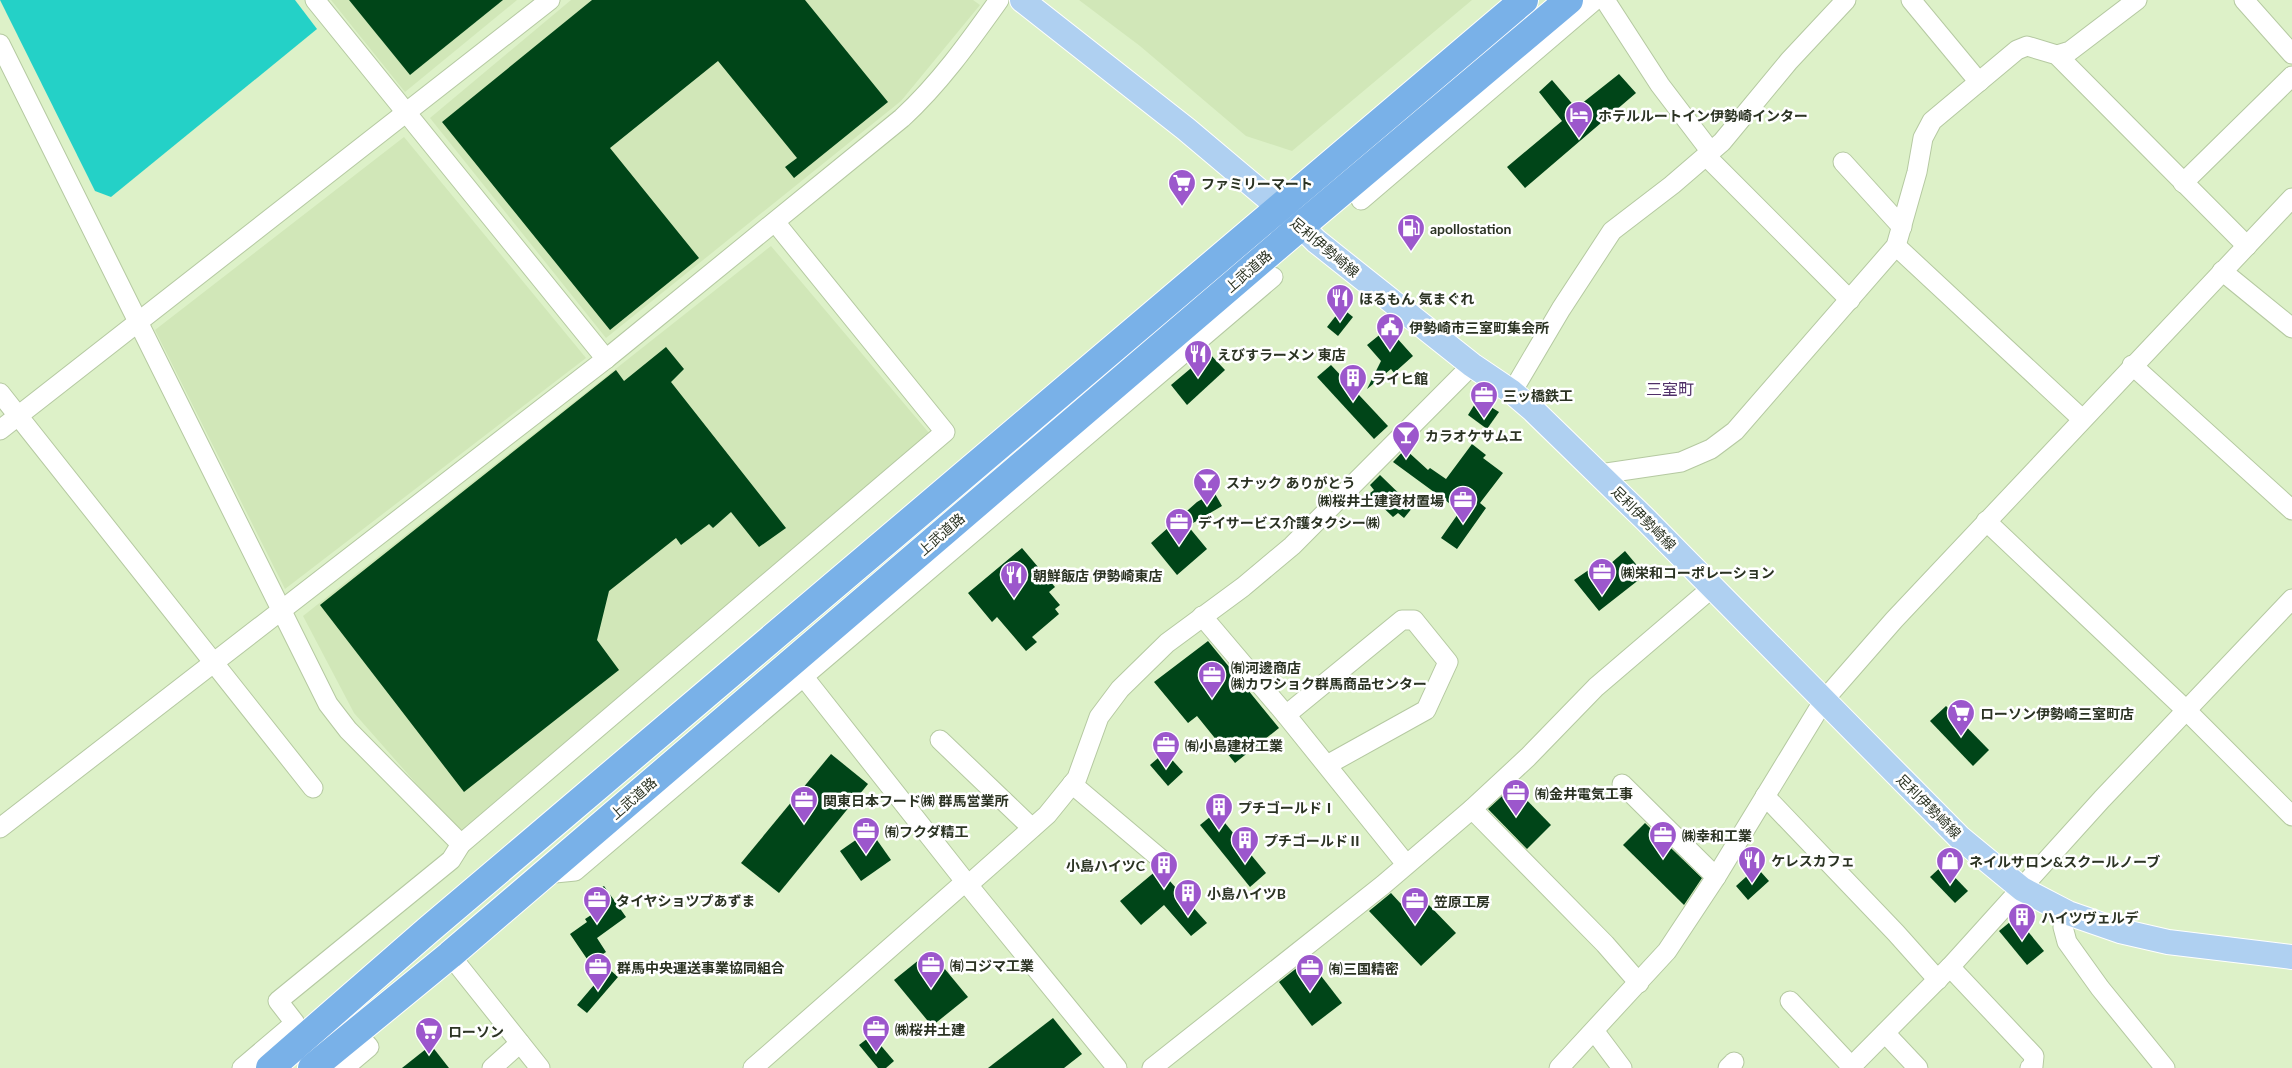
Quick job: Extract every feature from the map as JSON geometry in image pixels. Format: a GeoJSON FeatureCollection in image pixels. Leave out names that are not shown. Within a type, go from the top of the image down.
{"type":"FeatureCollection","features":[{"type":"Feature","properties":{"kind":"highway","name":"上武道路"},"geometry":{"type":"LineString","coordinates":[[270,1068],[435,925],[1524,0]]}},
{"type":"Feature","properties":{"kind":"highway","name":"上武道路"},"geometry":{"type":"LineString","coordinates":[[312,1068],[450,955],[1161,345],[1569,0]]}},
{"type":"Feature","properties":{"kind":"main road","name":"足利伊勢崎線"},"geometry":{"type":"LineString","coordinates":[[1022,0],[1186,128],[1316,241],[1472,365],[1512,392],[1600,474],[1959,837],[2022,889],[2068,913],[2120,931],[2168,942],[2292,957]]}},
{"type":"Feature","properties":{"kind":"street"},"geometry":{"type":"LineString","coordinates":[[315,0],[606,359]]}},
{"type":"Feature","properties":{"kind":"street"},"geometry":{"type":"LineString","coordinates":[[0,430],[550,0]]}},
{"type":"Feature","properties":{"kind":"street"},"geometry":{"type":"LineString","coordinates":[[0,828],[606,359],[902,118],[927,96],[956,60],[999,0]]}},
{"type":"Feature","properties":{"kind":"street"},"geometry":{"type":"LineString","coordinates":[[1361,200],[1595,0]]}},
{"type":"Feature","properties":{"kind":"street"},"geometry":{"type":"LineString","coordinates":[[1604,0],[1708,154],[1850,300]]}},
{"type":"Feature","properties":{"kind":"street"},"geometry":{"type":"LineString","coordinates":[[1512,392],[1561,309],[1612,231],[1672,185],[1722,142],[1789,61],[1846,0]]}},
{"type":"Feature","properties":{"kind":"street"},"geometry":{"type":"LineString","coordinates":[[1911,0],[1979,82]]}},
{"type":"Feature","properties":{"kind":"street"},"geometry":{"type":"LineString","coordinates":[[2057,55],[2070,51],[2137,0]]}},
{"type":"Feature","properties":{"kind":"street"},"geometry":{"type":"LineString","coordinates":[[2244,0],[2292,54]]}},
{"type":"Feature","properties":{"kind":"street"},"geometry":{"type":"LineString","coordinates":[[0,44],[280,611],[328,704],[348,730],[461,844]]}},
{"type":"Feature","properties":{"kind":"street"},"geometry":{"type":"LineString","coordinates":[[1600,474],[1681,462],[1711,450],[1735,432],[1896,246],[1926,128],[2018,50],[2027,46],[2057,55],[2246,246]]}},
{"type":"Feature","properties":{"kind":"street"},"geometry":{"type":"LineString","coordinates":[[2184,182],[2292,76]]}},
{"type":"Feature","properties":{"kind":"street"},"geometry":{"type":"LineString","coordinates":[[1458,94],[1489,90]]}},
{"type":"Feature","properties":{"kind":"street"},"geometry":{"type":"LineString","coordinates":[[1843,162],[1902,227]]}},
{"type":"Feature","properties":{"kind":"street"},"geometry":{"type":"LineString","coordinates":[[1559,1068],[1595,1032],[1667,951],[1716,877],[1824,700],[1894,620],[1986,521],[2292,198]]}},
{"type":"Feature","properties":{"kind":"street"},"geometry":{"type":"LineString","coordinates":[[242,1068],[295,1023],[278,1002],[451,860],[461,844],[945,432],[775,222]]}},
{"type":"Feature","properties":{"kind":"street"},"geometry":{"type":"LineString","coordinates":[[1896,246],[2082,419]]}},
{"type":"Feature","properties":{"kind":"street"},"geometry":{"type":"LineString","coordinates":[[2222,271],[2292,328]]}},
{"type":"Feature","properties":{"kind":"street"},"geometry":{"type":"LineString","coordinates":[[545,874],[575,871],[1154,380],[1272,277]]}},
{"type":"Feature","properties":{"kind":"street"},"geometry":{"type":"LineString","coordinates":[[1154,380],[1161,345]]}},
{"type":"Feature","properties":{"kind":"street"},"geometry":{"type":"LineString","coordinates":[[753,1068],[1047,815],[1077,778],[1099,717],[1120,689],[1167,642],[1242,587],[1292,546],[1472,365]]}},
{"type":"Feature","properties":{"kind":"street"},"geometry":{"type":"LineString","coordinates":[[2132,365],[2292,510]]}},
{"type":"Feature","properties":{"kind":"street"},"geometry":{"type":"LineString","coordinates":[[0,393],[313,788]]}},
{"type":"Feature","properties":{"kind":"street"},"geometry":{"type":"LineString","coordinates":[[1986,521],[2187,711],[2292,816]]}},
{"type":"Feature","properties":{"kind":"street"},"geometry":{"type":"LineString","coordinates":[[1152,1068],[1472,809],[1528,757],[1596,687],[1712,587]]}},
{"type":"Feature","properties":{"kind":"street"},"geometry":{"type":"LineString","coordinates":[[1790,1002],[1851,1067],[1944,974],[2102,799],[2292,599]]}},
{"type":"Feature","properties":{"kind":"street"},"geometry":{"type":"LineString","coordinates":[[1202,616],[1286,715],[1406,864]]}},
{"type":"Feature","properties":{"kind":"street"},"geometry":{"type":"LineString","coordinates":[[1286,715],[1402,620],[1414,620],[1448,662],[1426,710],[1327,765]]}},
{"type":"Feature","properties":{"kind":"street"},"geometry":{"type":"LineString","coordinates":[[803,676],[1117,1068]]}},
{"type":"Feature","properties":{"kind":"street"},"geometry":{"type":"LineString","coordinates":[[940,740],[1032,828]]}},
{"type":"Feature","properties":{"kind":"street"},"geometry":{"type":"LineString","coordinates":[[1072,784],[1162,860]]}},
{"type":"Feature","properties":{"kind":"street"},"geometry":{"type":"LineString","coordinates":[[1622,784],[1716,877]]}},
{"type":"Feature","properties":{"kind":"street"},"geometry":{"type":"LineString","coordinates":[[1764,796],[1896,932],[2034,1056],[2033,1066],[2030,1068]]}},
{"type":"Feature","properties":{"kind":"street"},"geometry":{"type":"LineString","coordinates":[[1472,809],[1605,944],[1639,983]]}},
{"type":"Feature","properties":{"kind":"street"},"geometry":{"type":"LineString","coordinates":[[2068,913],[2063,927],[2067,942],[2161,1066]]}},
{"type":"Feature","properties":{"kind":"street"},"geometry":{"type":"LineString","coordinates":[[450,955],[540,1068]]}},
{"type":"Feature","properties":{"kind":"street"},"geometry":{"type":"LineString","coordinates":[[344,1068],[369,1047],[355,1031]]}},
{"type":"Feature","properties":{"kind":"street"},"geometry":{"type":"LineString","coordinates":[[1595,1032],[1622,1068]]}},
{"type":"Feature","properties":{"kind":"street"},"geometry":{"type":"LineString","coordinates":[[1885,1033],[1918,1068]]}},
{"type":"Feature","properties":{"kind":"street"},"geometry":{"type":"LineString","coordinates":[[492,1068],[520,1043]]}},
{"type":"Feature","properties":{"kind":"shaded area"},"geometry":{"type":"Polygon","coordinates":[[[331,0],[517,0],[405,92],[331,0]]]}},
{"type":"Feature","properties":{"kind":"shaded area"},"geometry":{"type":"Polygon","coordinates":[[[571,0],[973,0],[980,5],[901,101],[606,338],[430,118],[571,0]]]}},
{"type":"Feature","properties":{"kind":"shaded area"},"geometry":{"type":"Polygon","coordinates":[[[1079,0],[1472,0],[1292,151],[1246,136],[1140,46],[1079,0]]]}},
{"type":"Feature","properties":{"kind":"shaded area"},"geometry":{"type":"Polygon","coordinates":[[[404,137],[586,358],[285,589],[155,330],[404,137]]]}},
{"type":"Feature","properties":{"kind":"shaded area"},"geometry":{"type":"Polygon","coordinates":[[[771,246],[929,433],[459,832],[354,713],[303,616],[771,246]]]}},
{"type":"Feature","properties":{"kind":"water"},"geometry":{"type":"Polygon","coordinates":[[[0,0],[295,0],[317,29],[111,197],[95,191],[0,0]]]}},
{"type":"Feature","properties":{"kind":"building"},"geometry":{"type":"Polygon","coordinates":[[[349,0],[503,0],[410,75],[349,0]]]}},
{"type":"Feature","properties":{"kind":"building"},"geometry":{"type":"Polygon","coordinates":[[[592,0],[805,0],[888,102],[794,178],[785,167],[797,158],[718,61],[610,148],[699,258],[610,330],[442,122],[592,0]]]}},
{"type":"Feature","properties":{"kind":"building"},"geometry":{"type":"Polygon","coordinates":[[[1619,74],[1636,93],[1525,188],[1507,167],[1562,121],[1539,92],[1552,80],[1576,108],[1619,74]]]}},
{"type":"Feature","properties":{"kind":"building","name":"ほるもん 気まぐれ"},"geometry":{"type":"Polygon","coordinates":[[[1342,308],[1353,317],[1338,336],[1327,327],[1342,308]]]}},
{"type":"Feature","properties":{"kind":"building","name":"伊勢崎市三室町集会所"},"geometry":{"type":"Polygon","coordinates":[[[1388,328],[1413,356],[1394,373],[1391,369],[1367,389],[1381,361],[1367,345],[1388,328]]]}},
{"type":"Feature","properties":{"kind":"building"},"geometry":{"type":"Polygon","coordinates":[[[666,347],[684,369],[671,382],[786,528],[759,547],[731,512],[713,528],[709,524],[681,545],[676,538],[609,591],[597,640],[619,670],[464,792],[320,605],[616,370],[624,381],[666,347]]]}},
{"type":"Feature","properties":{"kind":"building","name":"えびすラーメン 東店"},"geometry":{"type":"Polygon","coordinates":[[[1209,353],[1225,370],[1187,405],[1171,385],[1209,353]]]}},
{"type":"Feature","properties":{"kind":"building","name":"ライヒ館"},"geometry":{"type":"Polygon","coordinates":[[[1331,365],[1388,426],[1374,439],[1317,377],[1331,365]]]}},
{"type":"Feature","properties":{"kind":"building","name":"三ッ橋鉄工"},"geometry":{"type":"Polygon","coordinates":[[[1478,399],[1499,412],[1487,429],[1468,415],[1478,399]]]}},
{"type":"Feature","properties":{"kind":"building"},"geometry":{"type":"Polygon","coordinates":[[[1472,444],[1486,455],[1483,458],[1503,473],[1480,503],[1486,508],[1457,549],[1441,538],[1460,511],[1393,462],[1405,449],[1428,470],[1430,468],[1446,479],[1472,444]]]}},
{"type":"Feature","properties":{"kind":"building"},"geometry":{"type":"Polygon","coordinates":[[[1380,475],[1413,507],[1404,518],[1398,513],[1393,517],[1369,494],[1374,490],[1370,485],[1380,475]]]}},
{"type":"Feature","properties":{"kind":"building","name":"デイサービス介護タクシー㈱"},"geometry":{"type":"Polygon","coordinates":[[[1214,492],[1222,506],[1188,526],[1207,549],[1177,575],[1151,543],[1197,502],[1214,492]]]}},
{"type":"Feature","properties":{"kind":"building","name":"朝鮮飯店 伊勢崎東店"},"geometry":{"type":"Polygon","coordinates":[[[1022,548],[1055,587],[1049,592],[1060,605],[1055,609],[1059,614],[1032,637],[1037,642],[1026,651],[997,617],[992,622],[968,593],[1022,548]]]}},
{"type":"Feature","properties":{"kind":"building","name":"㈱栄和コーポレーション"},"geometry":{"type":"Polygon","coordinates":[[[1625,551],[1645,575],[1599,611],[1574,580],[1596,565],[1602,571],[1625,551]]]}},
{"type":"Feature","properties":{"kind":"building","name":"㈲河邊商店 ㈱カワショク群馬商品センター"},"geometry":{"type":"Polygon","coordinates":[[[1208,641],[1279,728],[1235,763],[1197,716],[1188,723],[1154,682],[1208,641]]]}},
{"type":"Feature","properties":{"kind":"building","name":"ローソン伊勢崎三室町店"},"geometry":{"type":"Polygon","coordinates":[[[1946,706],[1989,750],[1973,766],[1930,721],[1946,706]]]}},
{"type":"Feature","properties":{"kind":"building","name":"㈲小島建材工業"},"geometry":{"type":"Polygon","coordinates":[[[1165,752],[1183,772],[1168,786],[1150,765],[1165,752]]]}},
{"type":"Feature","properties":{"kind":"building","name":"関東日本フード㈱ 群馬営業所"},"geometry":{"type":"Polygon","coordinates":[[[831,754],[868,784],[779,893],[741,863],[831,754]]]}},
{"type":"Feature","properties":{"kind":"building","name":"㈲金井電気工事"},"geometry":{"type":"Polygon","coordinates":[[[1513,786],[1551,825],[1527,849],[1488,809],[1513,786]]]}},
{"type":"Feature","properties":{"kind":"building"},"geometry":{"type":"Polygon","coordinates":[[[1216,812],[1266,873],[1250,887],[1200,825],[1216,812]]]}},
{"type":"Feature","properties":{"kind":"building","name":"㈱幸和工業"},"geometry":{"type":"Polygon","coordinates":[[[1645,823],[1702,878],[1684,905],[1623,845],[1645,823]]]}},
{"type":"Feature","properties":{"kind":"building","name":"㈲フクダ精工"},"geometry":{"type":"Polygon","coordinates":[[[870,830],[891,860],[861,881],[840,851],[870,830]]]}},
{"type":"Feature","properties":{"kind":"building","name":"ケレスカフェ"},"geometry":{"type":"Polygon","coordinates":[[[1744,853],[1769,881],[1748,900],[1736,886],[1747,876],[1740,858],[1744,853]]]}},
{"type":"Feature","properties":{"kind":"building","name":"ネイルサロン&スクールノーブ"},"geometry":{"type":"Polygon","coordinates":[[[1943,865],[1968,891],[1955,903],[1930,877],[1943,865]]]}},
{"type":"Feature","properties":{"kind":"building"},"geometry":{"type":"Polygon","coordinates":[[[1157,870],[1161,871],[1207,923],[1191,936],[1164,905],[1141,925],[1120,901],[1157,870]]]}},
{"type":"Feature","properties":{"kind":"building","name":"タイヤショツプあずま"},"geometry":{"type":"Polygon","coordinates":[[[604,886],[626,917],[597,938],[606,952],[597,958],[618,977],[587,1013],[577,1005],[600,978],[570,934],[587,922],[585,919],[602,908],[592,893],[604,886]]]}},
{"type":"Feature","properties":{"kind":"building","name":"笠原工房"},"geometry":{"type":"Polygon","coordinates":[[[1391,893],[1413,917],[1427,903],[1456,933],[1421,966],[1369,911],[1391,893]]]}},
{"type":"Feature","properties":{"kind":"building","name":"ハイツヴェルデ"},"geometry":{"type":"Polygon","coordinates":[[[2016,917],[2044,951],[2027,965],[1999,931],[2016,917]]]}},
{"type":"Feature","properties":{"kind":"building","name":"㈲コジマ工業"},"geometry":{"type":"Polygon","coordinates":[[[930,951],[968,997],[932,1026],[894,980],[930,951]]]}},
{"type":"Feature","properties":{"kind":"building","name":"㈲三国精密"},"geometry":{"type":"Polygon","coordinates":[[[1308,959],[1342,1003],[1312,1026],[1279,982],[1308,959]]]}},
{"type":"Feature","properties":{"kind":"building"},"geometry":{"type":"Polygon","coordinates":[[[1053,1018],[1082,1054],[1064,1068],[988,1068],[1053,1018]]]}},
{"type":"Feature","properties":{"kind":"building","name":"㈱桜井土建"},"geometry":{"type":"Polygon","coordinates":[[[872,1035],[894,1061],[886,1068],[878,1068],[859,1045],[872,1035]]]}},
{"type":"Feature","properties":{"kind":"building","name":"ローソン"},"geometry":{"type":"Polygon","coordinates":[[[431,1045],[449,1068],[402,1068],[431,1045]]]}},
{"type":"Feature","properties":{"kind":"place","name":"ホテルルートイン伊勢崎インター"},"geometry":{"type":"Point","coordinates":[1579,139]}},
{"type":"Feature","properties":{"kind":"place","name":"ファミリーマート"},"geometry":{"type":"Point","coordinates":[1182,207]}},
{"type":"Feature","properties":{"kind":"place","name":"apollostation"},"geometry":{"type":"Point","coordinates":[1411,252]}},
{"type":"Feature","properties":{"kind":"place","name":"ほるもん 気まぐれ"},"geometry":{"type":"Point","coordinates":[1340,322]}},
{"type":"Feature","properties":{"kind":"place","name":"伊勢崎市三室町集会所"},"geometry":{"type":"Point","coordinates":[1390,351]}},
{"type":"Feature","properties":{"kind":"place","name":"えびすラーメン 東店"},"geometry":{"type":"Point","coordinates":[1198,378]}},
{"type":"Feature","properties":{"kind":"place","name":"ライヒ館"},"geometry":{"type":"Point","coordinates":[1353,402]}},
{"type":"Feature","properties":{"kind":"place","name":"三ッ橋鉄工"},"geometry":{"type":"Point","coordinates":[1484,419]}},
{"type":"Feature","properties":{"kind":"place","name":"カラオケサムエ"},"geometry":{"type":"Point","coordinates":[1406,459]}},
{"type":"Feature","properties":{"kind":"place","name":"スナック ありがとう"},"geometry":{"type":"Point","coordinates":[1207,506]}},
{"type":"Feature","properties":{"kind":"place","name":"㈱桜井土建資材置場"},"geometry":{"type":"Point","coordinates":[1463,524]}},
{"type":"Feature","properties":{"kind":"place","name":"デイサービス介護タクシー㈱"},"geometry":{"type":"Point","coordinates":[1179,546]}},
{"type":"Feature","properties":{"kind":"place","name":"㈱栄和コーポレーション"},"geometry":{"type":"Point","coordinates":[1602,596]}},
{"type":"Feature","properties":{"kind":"place","name":"朝鮮飯店 伊勢崎東店"},"geometry":{"type":"Point","coordinates":[1014,599]}},
{"type":"Feature","properties":{"kind":"place","name":"㈲河邊商店 ㈱カワショク群馬商品センター"},"geometry":{"type":"Point","coordinates":[1212,699]}},
{"type":"Feature","properties":{"kind":"place","name":"ローソン伊勢崎三室町店"},"geometry":{"type":"Point","coordinates":[1961,737]}},
{"type":"Feature","properties":{"kind":"place","name":"㈲小島建材工業"},"geometry":{"type":"Point","coordinates":[1166,769]}},
{"type":"Feature","properties":{"kind":"place","name":"㈲金井電気工事"},"geometry":{"type":"Point","coordinates":[1516,817]}},
{"type":"Feature","properties":{"kind":"place","name":"関東日本フード㈱ 群馬営業所"},"geometry":{"type":"Point","coordinates":[804,824]}},
{"type":"Feature","properties":{"kind":"place","name":"プチゴールドⅠ"},"geometry":{"type":"Point","coordinates":[1219,831]}},
{"type":"Feature","properties":{"kind":"place","name":"㈲フクダ精工"},"geometry":{"type":"Point","coordinates":[866,855]}},
{"type":"Feature","properties":{"kind":"place","name":"㈱幸和工業"},"geometry":{"type":"Point","coordinates":[1663,859]}},
{"type":"Feature","properties":{"kind":"place","name":"プチゴールドⅡ"},"geometry":{"type":"Point","coordinates":[1245,864]}},
{"type":"Feature","properties":{"kind":"place","name":"ケレスカフェ"},"geometry":{"type":"Point","coordinates":[1752,884]}},
{"type":"Feature","properties":{"kind":"place","name":"ネイルサロン&スクールノーブ"},"geometry":{"type":"Point","coordinates":[1950,885]}},
{"type":"Feature","properties":{"kind":"place","name":"小島ハイツC"},"geometry":{"type":"Point","coordinates":[1164,889]}},
{"type":"Feature","properties":{"kind":"place","name":"小島ハイツB"},"geometry":{"type":"Point","coordinates":[1188,917]}},
{"type":"Feature","properties":{"kind":"place","name":"タイヤショツプあずま"},"geometry":{"type":"Point","coordinates":[597,924]}},
{"type":"Feature","properties":{"kind":"place","name":"笠原工房"},"geometry":{"type":"Point","coordinates":[1415,925]}},
{"type":"Feature","properties":{"kind":"place","name":"ハイツヴェルデ"},"geometry":{"type":"Point","coordinates":[2022,941]}},
{"type":"Feature","properties":{"kind":"place","name":"㈲コジマ工業"},"geometry":{"type":"Point","coordinates":[931,989]}},
{"type":"Feature","properties":{"kind":"place","name":"群馬中央運送事業協同組合"},"geometry":{"type":"Point","coordinates":[598,991]}},
{"type":"Feature","properties":{"kind":"place","name":"㈲三国精密"},"geometry":{"type":"Point","coordinates":[1310,992]}},
{"type":"Feature","properties":{"kind":"place","name":"㈱桜井土建"},"geometry":{"type":"Point","coordinates":[876,1053]}},
{"type":"Feature","properties":{"kind":"place","name":"ローソン"},"geometry":{"type":"Point","coordinates":[429,1055]}},
{"type":"Feature","properties":{"kind":"district","name":"三室町"},"geometry":{"type":"Point","coordinates":[1670,388]}}]}
